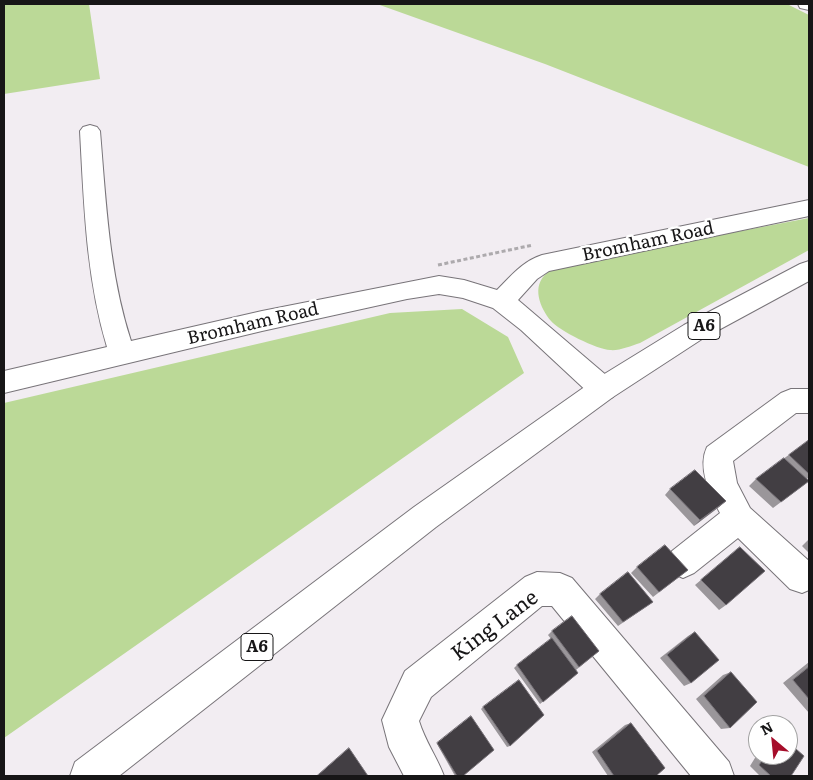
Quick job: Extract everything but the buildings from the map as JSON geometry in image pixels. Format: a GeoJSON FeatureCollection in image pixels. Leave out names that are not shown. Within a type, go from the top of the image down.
{"type":"FeatureCollection","features":[{"type":"Feature","properties":{"kind":"main road"},"geometry":{"type":"LineString","coordinates":[[90,131],[99,252],[116,335],[122,354]]}},
{"type":"Feature","properties":{"kind":"main road","name":"Bromham Road"},"geometry":{"type":"LineString","coordinates":[[502,302],[528,273],[542,264],[809,208]]}},
{"type":"Feature","properties":{"kind":"main road","name":"A6"},"geometry":{"type":"LineString","coordinates":[[89,776],[425,517],[603,389],[693,332],[809,270]]}},
{"type":"Feature","properties":{"kind":"main road","name":"Bromham Road"},"geometry":{"type":"LineString","coordinates":[[4,382],[407,290],[439,285],[464,289],[502,302],[530,323],[603,389]]}},
{"type":"Feature","properties":{"kind":"main road"},"geometry":{"type":"LineString","coordinates":[[802,577],[739,518],[722,486],[717,456],[791,402],[809,401]]}},
{"type":"Feature","properties":{"kind":"main road"},"geometry":{"type":"LineString","coordinates":[[683,562],[739,518]]}},
{"type":"Feature","properties":{"kind":"main road","name":"King Lane"},"geometry":{"type":"LineString","coordinates":[[425,776],[408,747],[400,720],[418,684],[537,589],[560,590],[715,776]]}},
{"type":"Feature","properties":{"kind":"green space"},"geometry":{"type":"Polygon","coordinates":[[[4,4],[89,4],[100,79],[4,94],[4,4]]]}},
{"type":"Feature","properties":{"kind":"green space"},"geometry":{"type":"Polygon","coordinates":[[[377,4],[787,4],[809,15],[809,167],[545,64],[377,4]]]}},
{"type":"Feature","properties":{"kind":"green space"},"geometry":{"type":"Polygon","coordinates":[[[809,218],[809,250],[640,343],[629,347],[614,350],[604,349],[579,339],[555,325],[543,310],[541,304],[538,290],[542,278],[549,271],[560,266],[809,218]]]}},
{"type":"Feature","properties":{"kind":"green space"},"geometry":{"type":"Polygon","coordinates":[[[462,309],[508,337],[524,373],[4,738],[4,403],[390,313],[462,309]]]}}]}
